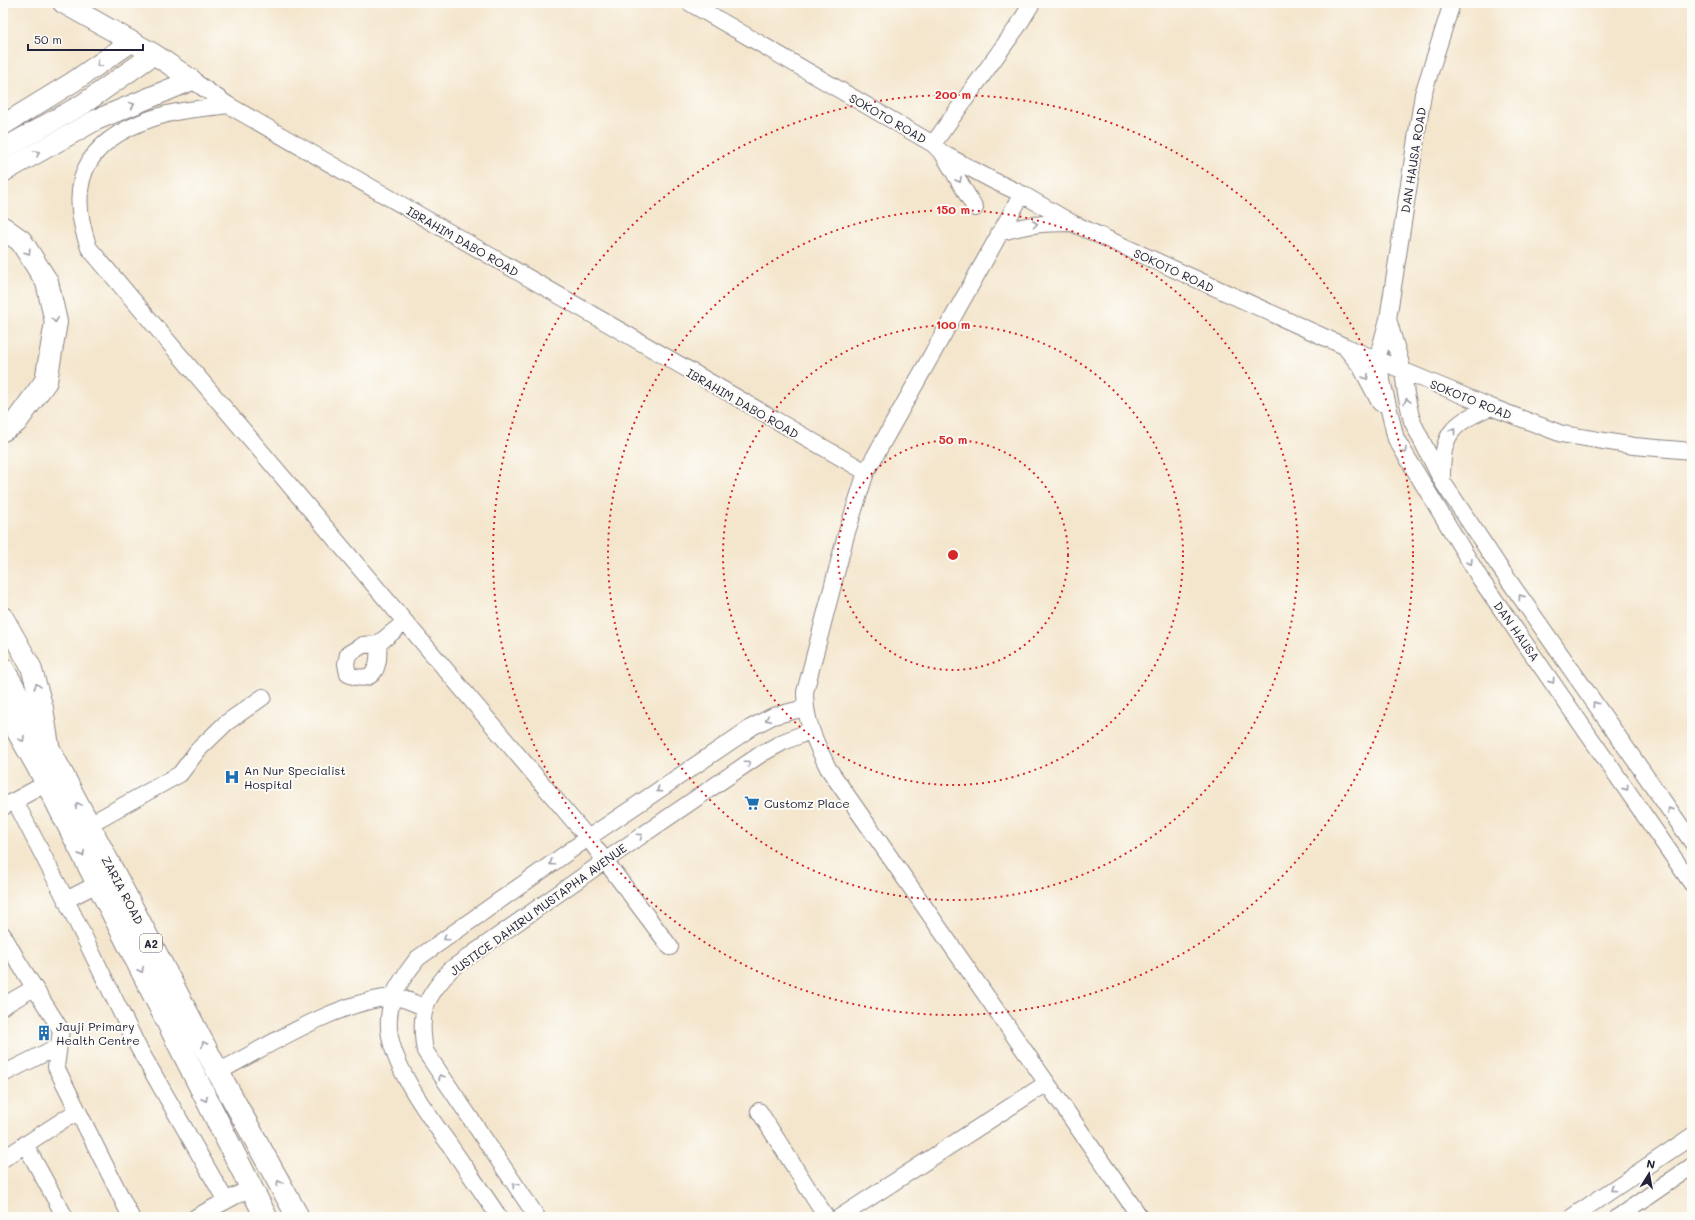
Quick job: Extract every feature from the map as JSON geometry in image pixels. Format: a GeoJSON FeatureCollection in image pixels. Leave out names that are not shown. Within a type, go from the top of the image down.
{"type":"FeatureCollection","features":[{"type":"Feature","properties":{"kind":"highway"},"geometry":{"type":"LineString","coordinates":[[3,228],[21,241],[47,282],[56,322],[46,381],[16,422],[3,430]]}},
{"type":"Feature","properties":{"kind":"highway","name":"ZARIA ROAD"},"geometry":{"type":"LineString","coordinates":[[3,669],[50,751],[218,1072],[298,1217]]}},
{"type":"Feature","properties":{"kind":"highway","name":"ZARIA ROAD"},"geometry":{"type":"LineString","coordinates":[[5,713],[47,783],[250,1188],[266,1217]]}},
{"type":"Feature","properties":{"kind":"main road","name":"IBRAHIM DABO ROAD"},"geometry":{"type":"LineString","coordinates":[[63,3],[154,54],[192,80]]}},
{"type":"Feature","properties":{"kind":"main road"},"geometry":{"type":"LineString","coordinates":[[3,125],[73,82],[131,42]]}},
{"type":"Feature","properties":{"kind":"main road"},"geometry":{"type":"LineString","coordinates":[[3,149],[83,104],[154,54]]}},
{"type":"Feature","properties":{"kind":"main road"},"geometry":{"type":"LineString","coordinates":[[3,172],[96,120],[192,80]]}},
{"type":"Feature","properties":{"kind":"main road"},"geometry":{"type":"LineString","coordinates":[[3,617],[31,667],[43,708],[50,751]]}},
{"type":"Feature","properties":{"kind":"street","name":"SOKOTO ROAD"},"geometry":{"type":"LineString","coordinates":[[690,3],[938,149],[992,180],[1022,194],[1072,223],[1344,346],[1491,408],[1562,434],[1634,446],[1692,451]]}},
{"type":"Feature","properties":{"kind":"street"},"geometry":{"type":"LineString","coordinates":[[975,208],[938,149],[1032,3]]}},
{"type":"Feature","properties":{"kind":"street","name":"DAN HAUSA ROAD"},"geometry":{"type":"LineString","coordinates":[[1377,360],[1388,320],[1423,94],[1452,3]]}},
{"type":"Feature","properties":{"kind":"street","name":"IBRAHIM DABO ROAD"},"geometry":{"type":"LineString","coordinates":[[192,80],[228,105],[866,472]]}},
{"type":"Feature","properties":{"kind":"street"},"geometry":{"type":"LineString","coordinates":[[228,105],[168,114],[122,131],[105,142],[92,157],[82,176],[78,202],[82,228],[89,248],[588,838],[606,860],[670,948]]}},
{"type":"Feature","properties":{"kind":"street"},"geometry":{"type":"LineString","coordinates":[[1022,194],[866,472],[846,535],[805,692],[805,708],[810,731],[828,768],[1140,1217]]}},
{"type":"Feature","properties":{"kind":"street"},"geometry":{"type":"LineString","coordinates":[[999,233],[1026,225],[1043,223],[1072,223]]}},
{"type":"Feature","properties":{"kind":"street","name":"DAN HAUSA"},"geometry":{"type":"LineString","coordinates":[[1388,320],[1403,371],[1406,394],[1412,420],[1442,481],[1498,565],[1692,842]]}},
{"type":"Feature","properties":{"kind":"street"},"geometry":{"type":"LineString","coordinates":[[1344,346],[1360,367],[1392,423]]}},
{"type":"Feature","properties":{"kind":"street","name":"DAN HAUSA"},"geometry":{"type":"LineString","coordinates":[[1377,360],[1396,439],[1481,580],[1692,884]]}},
{"type":"Feature","properties":{"kind":"street"},"geometry":{"type":"LineString","coordinates":[[1442,481],[1442,461],[1446,441],[1454,428],[1467,418],[1491,408]]}},
{"type":"Feature","properties":{"kind":"street"},"geometry":{"type":"LineString","coordinates":[[378,644],[406,622]]}},
{"type":"Feature","properties":{"kind":"street"},"geometry":{"type":"LineString","coordinates":[[88,825],[180,774],[198,750],[226,723],[263,697]]}},
{"type":"Feature","properties":{"kind":"street"},"geometry":{"type":"LineString","coordinates":[[499,1217],[420,1102],[398,1061],[389,1029],[393,996],[398,983],[418,958],[588,838],[752,727],[773,716],[805,708]]}},
{"type":"Feature","properties":{"kind":"street","name":"JUSTICE DAHIRU MUSTAPHA AVENUE"},"geometry":{"type":"LineString","coordinates":[[536,1217],[425,1051],[421,1030],[424,1007],[432,991],[451,969],[606,860],[762,754],[783,742],[810,731]]}},
{"type":"Feature","properties":{"kind":"street"},"geometry":{"type":"LineString","coordinates":[[47,783],[9,804],[66,900],[138,1047],[226,1201]]}},
{"type":"Feature","properties":{"kind":"street"},"geometry":{"type":"LineString","coordinates":[[66,900],[97,884]]}},
{"type":"Feature","properties":{"kind":"street"},"geometry":{"type":"LineString","coordinates":[[3,935],[61,1030],[56,1067],[131,1217]]}},
{"type":"Feature","properties":{"kind":"street"},"geometry":{"type":"LineString","coordinates":[[3,1006],[34,988]]}},
{"type":"Feature","properties":{"kind":"street"},"geometry":{"type":"LineString","coordinates":[[218,1072],[316,1020],[352,1006],[393,996],[424,1007]]}},
{"type":"Feature","properties":{"kind":"street"},"geometry":{"type":"LineString","coordinates":[[3,1074],[59,1046]]}},
{"type":"Feature","properties":{"kind":"street"},"geometry":{"type":"LineString","coordinates":[[840,1217],[1047,1083]]}},
{"type":"Feature","properties":{"kind":"street"},"geometry":{"type":"LineString","coordinates":[[3,1159],[77,1111]]}},
{"type":"Feature","properties":{"kind":"street"},"geometry":{"type":"LineString","coordinates":[[759,1111],[826,1217]]}},
{"type":"Feature","properties":{"kind":"street"},"geometry":{"type":"LineString","coordinates":[[1572,1217],[1692,1136]]}},
{"type":"Feature","properties":{"kind":"street"},"geometry":{"type":"LineString","coordinates":[[25,1144],[65,1217]]}},
{"type":"Feature","properties":{"kind":"street"},"geometry":{"type":"LineString","coordinates":[[1621,1216],[1692,1166]]}},
{"type":"Feature","properties":{"kind":"street"},"geometry":{"type":"LineString","coordinates":[[196,1217],[250,1188]]}},
{"type":"Feature","properties":{"kind":"place","name":"An Nur Specialist Hospital"},"geometry":{"type":"Point","coordinates":[232,777]}},
{"type":"Feature","properties":{"kind":"place","name":"Customz Place"},"geometry":{"type":"Point","coordinates":[752,803]}},
{"type":"Feature","properties":{"kind":"place","name":"Jauji Primary Health Centre"},"geometry":{"type":"Point","coordinates":[44,1033]}}]}
